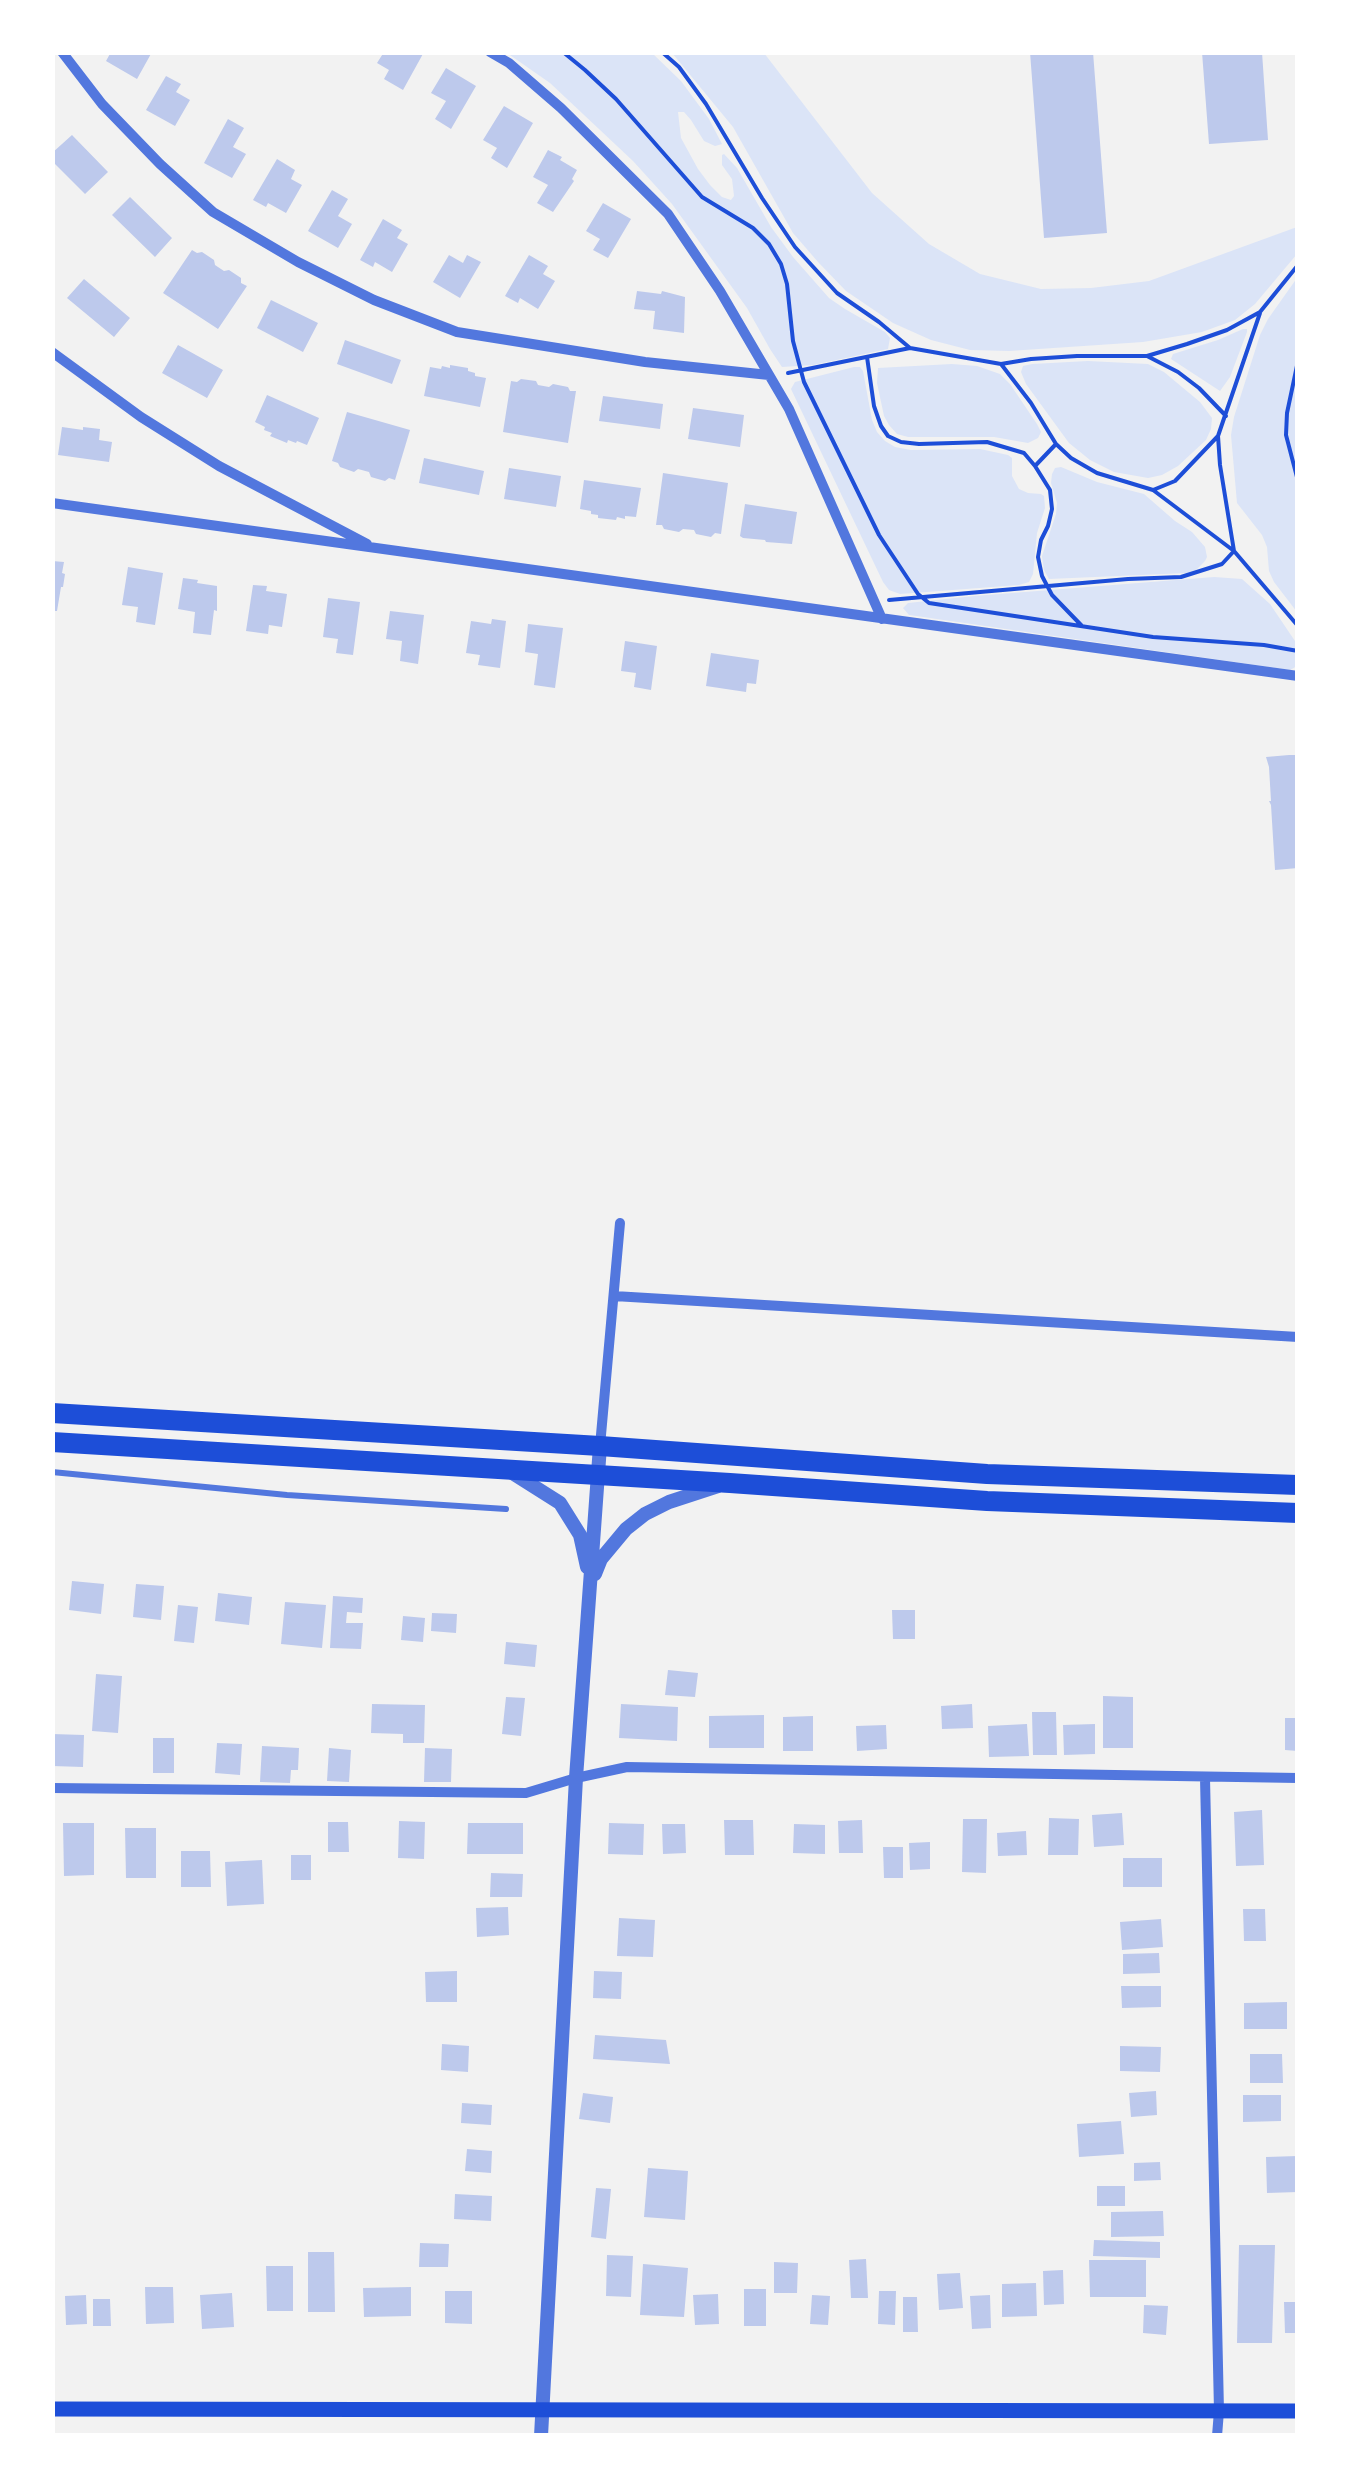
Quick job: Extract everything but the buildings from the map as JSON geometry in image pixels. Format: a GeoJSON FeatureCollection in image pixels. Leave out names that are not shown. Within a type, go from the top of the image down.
{"type":"FeatureCollection","features":[{"type":"Feature","properties":{"kind":"highway"},"geometry":{"type":"LineString","coordinates":[[52,1413],[987,1474],[1298,1485]]}},
{"type":"Feature","properties":{"kind":"highway"},"geometry":{"type":"LineString","coordinates":[[52,1442],[987,1501],[1298,1513]]}},
{"type":"Feature","properties":{"kind":"main road"},"geometry":{"type":"LineString","coordinates":[[52,2410],[1298,2411]]}},
{"type":"Feature","properties":{"kind":"street"},"geometry":{"type":"LineString","coordinates":[[62,52],[102,104],[213,212],[298,262],[374,300],[458,332],[645,362],[769,375]]}},
{"type":"Feature","properties":{"kind":"street"},"geometry":{"type":"LineString","coordinates":[[490,52],[561,108],[668,214],[720,291],[789,408],[882,619]]}},
{"type":"Feature","properties":{"kind":"street"},"geometry":{"type":"LineString","coordinates":[[52,352],[141,417],[220,466],[375,548]]}},
{"type":"Feature","properties":{"kind":"street"},"geometry":{"type":"LineString","coordinates":[[52,503],[1298,676]]}},
{"type":"Feature","properties":{"kind":"street"},"geometry":{"type":"LineString","coordinates":[[541,2436],[576,1778],[620,1224]]}},
{"type":"Feature","properties":{"kind":"street"},"geometry":{"type":"LineString","coordinates":[[614,1296],[1298,1337]]}},
{"type":"Feature","properties":{"kind":"street"},"geometry":{"type":"LineString","coordinates":[[506,1469],[560,1503],[580,1535],[591,1584]]}},
{"type":"Feature","properties":{"kind":"street"},"geometry":{"type":"LineString","coordinates":[[591,1584],[601,1559],[626,1529],[645,1514],[669,1502],[730,1483]]}},
{"type":"Feature","properties":{"kind":"street"},"geometry":{"type":"LineString","coordinates":[[52,1788],[526,1793],[626,1767],[1298,1778]]}},
{"type":"Feature","properties":{"kind":"street"},"geometry":{"type":"LineString","coordinates":[[1205,1778],[1218,2436]]}},
{"type":"Feature","properties":{"kind":"lane"},"geometry":{"type":"LineString","coordinates":[[52,1472],[287,1495],[506,1509]]}},
{"type":"Feature","properties":{"kind":"path"},"geometry":{"type":"LineString","coordinates":[[563,52],[644,128],[702,197],[754,228],[769,244],[787,284],[800,372],[879,536],[928,604],[1152,637],[1298,652]]}},
{"type":"Feature","properties":{"kind":"path"},"geometry":{"type":"LineString","coordinates":[[662,52],[679,67],[706,104],[795,247],[837,293],[910,348]]}},
{"type":"Feature","properties":{"kind":"path"},"geometry":{"type":"LineString","coordinates":[[1153,490],[1175,480],[1218,436],[1260,312],[1298,265]]}},
{"type":"Feature","properties":{"kind":"path"},"geometry":{"type":"LineString","coordinates":[[769,375],[910,348],[1001,364],[1078,356],[1148,356],[1227,330],[1260,312]]}},
{"type":"Feature","properties":{"kind":"path"},"geometry":{"type":"LineString","coordinates":[[1148,356],[1178,372],[1226,416]]}},
{"type":"Feature","properties":{"kind":"path"},"geometry":{"type":"LineString","coordinates":[[868,358],[874,406],[888,436],[919,444],[987,442],[1024,453],[1035,466],[1050,490],[1052,509],[1038,557],[1046,587],[1100,649]]}},
{"type":"Feature","properties":{"kind":"path"},"geometry":{"type":"LineString","coordinates":[[1298,361],[1286,434],[1298,481]]}},
{"type":"Feature","properties":{"kind":"path"},"geometry":{"type":"LineString","coordinates":[[1001,364],[1056,444],[1071,458],[1097,473],[1153,490],[1234,551],[1298,626]]}},
{"type":"Feature","properties":{"kind":"path"},"geometry":{"type":"LineString","coordinates":[[1218,436],[1234,551]]}},
{"type":"Feature","properties":{"kind":"path"},"geometry":{"type":"LineString","coordinates":[[1035,466],[1056,444]]}},
{"type":"Feature","properties":{"kind":"path"},"geometry":{"type":"LineString","coordinates":[[875,602],[1181,577],[1222,564],[1234,551]]}},
{"type":"Feature","properties":{"kind":"shaded area"},"geometry":{"type":"Polygon","coordinates":[[[507,53],[652,53],[681,81],[722,144],[715,146],[704,141],[684,112],[678,112],[681,138],[710,185],[722,197],[731,200],[734,196],[732,179],[722,165],[724,154],[737,168],[793,257],[829,298],[885,332],[890,338],[888,349],[813,365],[782,367],[747,308],[672,204],[633,161],[550,83],[507,53]]]}},
{"type":"Feature","properties":{"kind":"shaded area"},"geometry":{"type":"Polygon","coordinates":[[[672,53],[764,53],[872,193],[929,244],[980,274],[1041,289],[1149,281],[1297,227],[1297,254],[1255,304],[1235,320],[1202,332],[1143,342],[1009,351],[970,350],[931,340],[893,323],[846,291],[818,262],[793,233],[733,127],[672,53]]]}},
{"type":"Feature","properties":{"kind":"shaded area"},"geometry":{"type":"Polygon","coordinates":[[[1297,278],[1297,612],[1269,571],[1262,535],[1237,503],[1231,435],[1260,335],[1297,278]]]}},
{"type":"Feature","properties":{"kind":"shaded area"},"geometry":{"type":"Polygon","coordinates":[[[1243,329],[1247,332],[1230,377],[1220,391],[1171,359],[1173,354],[1243,329]]]}},
{"type":"Feature","properties":{"kind":"shaded area"},"geometry":{"type":"Polygon","coordinates":[[[1032,364],[1148,364],[1164,372],[1200,402],[1212,418],[1206,440],[1178,466],[1148,478],[1114,472],[1090,460],[1069,443],[1021,372],[1023,366],[1032,364]]]}},
{"type":"Feature","properties":{"kind":"shaded area"},"geometry":{"type":"Polygon","coordinates":[[[977,366],[1000,374],[1037,424],[1041,432],[1038,438],[1028,443],[994,437],[897,434],[884,416],[878,368],[977,366]]]}},
{"type":"Feature","properties":{"kind":"shaded area"},"geometry":{"type":"Polygon","coordinates":[[[854,367],[863,371],[872,420],[885,441],[911,450],[980,449],[1008,455],[1019,489],[1044,496],[1045,508],[1029,582],[900,594],[889,590],[791,389],[795,382],[854,367]]]}},
{"type":"Feature","properties":{"kind":"shaded area"},"geometry":{"type":"Polygon","coordinates":[[[1061,467],[1097,482],[1144,494],[1192,532],[1205,547],[1205,561],[1187,573],[1049,579],[1042,556],[1056,514],[1052,474],[1061,467]]]}},
{"type":"Feature","properties":{"kind":"shaded area"},"geometry":{"type":"Polygon","coordinates":[[[1214,577],[1242,579],[1270,604],[1297,644],[1297,666],[1290,670],[909,615],[903,608],[908,603],[974,596],[1214,577]]]}}]}
